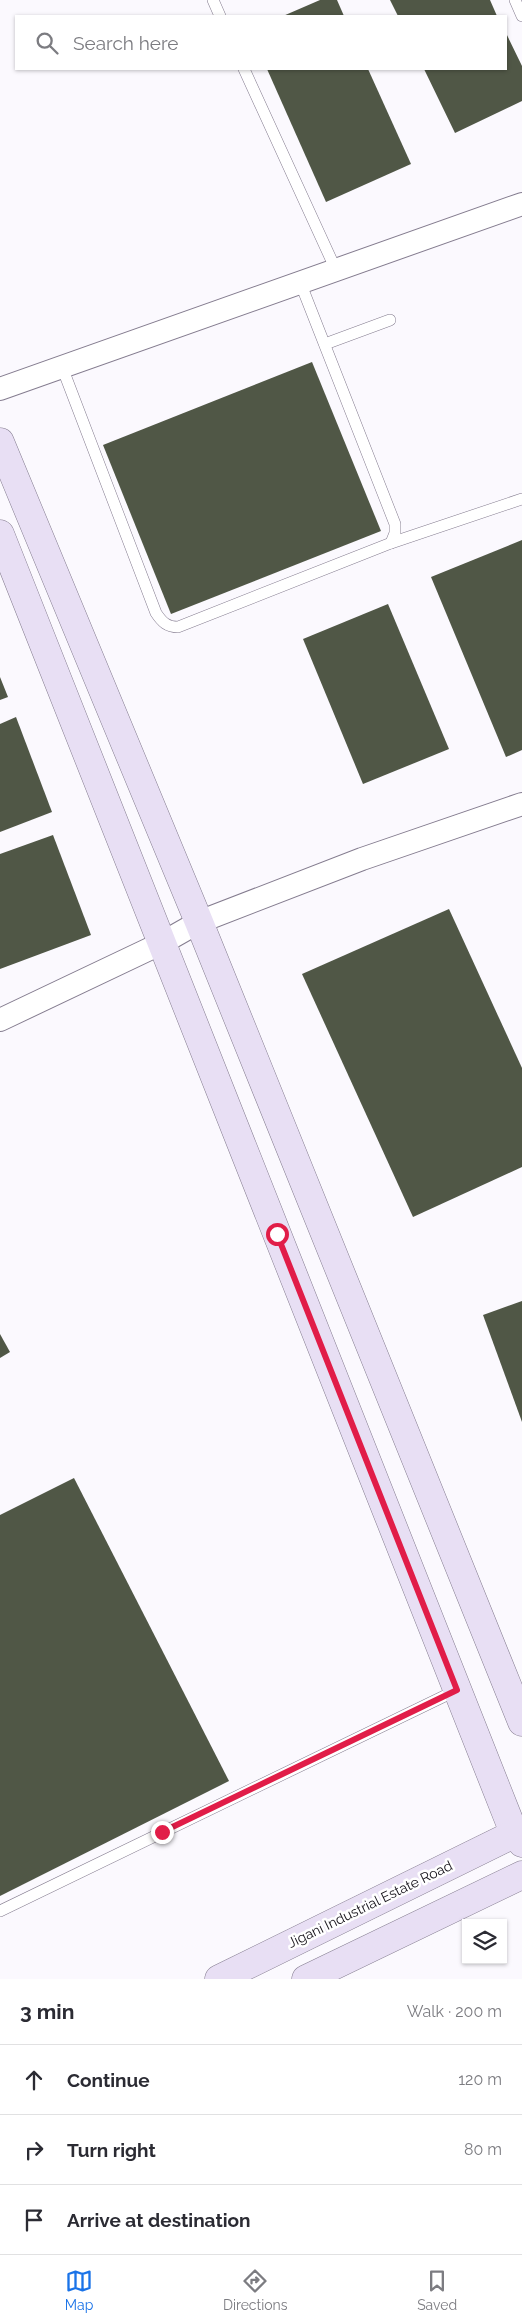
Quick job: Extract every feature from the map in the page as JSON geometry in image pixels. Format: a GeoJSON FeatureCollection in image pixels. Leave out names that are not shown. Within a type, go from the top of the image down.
{"type":"FeatureCollection","features":[{"type":"Feature","properties":{"kind":"street"},"geometry":{"type":"LineString","coordinates":[[0,389],[522,204]]}},
{"type":"Feature","properties":{"kind":"street"},"geometry":{"type":"LineString","coordinates":[[0,442],[199,922],[522,1722]]}},
{"type":"Feature","properties":{"kind":"street"},"geometry":{"type":"LineString","coordinates":[[0,534],[457,1690],[519,1835]]}},
{"type":"Feature","properties":{"kind":"street"},"geometry":{"type":"LineString","coordinates":[[0,1020],[162,943],[199,922],[362,859],[522,804]]}},
{"type":"Feature","properties":{"kind":"street","name":"Jigani Industrial Estate Road"},"geometry":{"type":"LineString","coordinates":[[219,1979],[519,1835]]}},
{"type":"Feature","properties":{"kind":"street"},"geometry":{"type":"LineString","coordinates":[[306,1979],[522,1875]]}},
{"type":"Feature","properties":{"kind":"lane"},"geometry":{"type":"LineString","coordinates":[[213,0],[220,15]]}},
{"type":"Feature","properties":{"kind":"lane"},"geometry":{"type":"LineString","coordinates":[[515,0],[522,16]]}},
{"type":"Feature","properties":{"kind":"lane"},"geometry":{"type":"LineString","coordinates":[[244,70],[336,270]]}},
{"type":"Feature","properties":{"kind":"lane"},"geometry":{"type":"LineString","coordinates":[[300,282],[395,524],[395,533],[391,543]]}},
{"type":"Feature","properties":{"kind":"lane"},"geometry":{"type":"LineString","coordinates":[[325,344],[390,320]]}},
{"type":"Feature","properties":{"kind":"lane"},"geometry":{"type":"LineString","coordinates":[[62,367],[156,613],[162,622],[171,627],[178,627],[391,543],[522,498]]}},
{"type":"Feature","properties":{"kind":"lane"},"geometry":{"type":"LineString","coordinates":[[0,1911],[457,1690]]}},
{"type":"Feature","properties":{"kind":"building"},"geometry":{"type":"Polygon","coordinates":[[[320,0],[337,0],[344,15],[285,15],[320,0]]]}},
{"type":"Feature","properties":{"kind":"building"},"geometry":{"type":"Polygon","coordinates":[[[390,0],[490,0],[497,15],[398,15],[390,0]]]}},
{"type":"Feature","properties":{"kind":"building"},"geometry":{"type":"Polygon","coordinates":[[[507,35],[522,66],[522,101],[455,133],[424,70],[507,70],[507,35]]]}},
{"type":"Feature","properties":{"kind":"building"},"geometry":{"type":"Polygon","coordinates":[[[267,70],[368,70],[411,164],[326,202],[267,70]]]}},
{"type":"Feature","properties":{"kind":"building"},"geometry":{"type":"Polygon","coordinates":[[[312,362],[381,531],[171,614],[103,445],[312,362]]]}},
{"type":"Feature","properties":{"kind":"building"},"geometry":{"type":"Polygon","coordinates":[[[522,540],[522,750],[506,757],[431,577],[522,540]]]}},
{"type":"Feature","properties":{"kind":"building"},"geometry":{"type":"Polygon","coordinates":[[[388,604],[449,749],[363,784],[303,639],[388,604]]]}},
{"type":"Feature","properties":{"kind":"building"},"geometry":{"type":"Polygon","coordinates":[[[0,677],[8,697],[0,700],[0,677]]]}},
{"type":"Feature","properties":{"kind":"building"},"geometry":{"type":"Polygon","coordinates":[[[16,717],[52,812],[0,832],[0,724],[16,717]]]}},
{"type":"Feature","properties":{"kind":"building"},"geometry":{"type":"Polygon","coordinates":[[[53,835],[91,935],[0,969],[0,854],[53,835]]]}},
{"type":"Feature","properties":{"kind":"building"},"geometry":{"type":"Polygon","coordinates":[[[449,909],[522,1068],[522,1167],[413,1217],[302,974],[449,909]]]}},
{"type":"Feature","properties":{"kind":"building"},"geometry":{"type":"Polygon","coordinates":[[[522,1301],[522,1422],[483,1315],[522,1301]]]}},
{"type":"Feature","properties":{"kind":"building"},"geometry":{"type":"Polygon","coordinates":[[[0,1334],[10,1352],[0,1358],[0,1334]]]}},
{"type":"Feature","properties":{"kind":"building"},"geometry":{"type":"Polygon","coordinates":[[[74,1478],[229,1781],[0,1896],[0,1515],[74,1478]]]}},
{"type":"Feature","properties":{"kind":"route"},"geometry":{"type":"LineString","coordinates":[[162,1832],[457,1690],[277,1234]]}}]}
